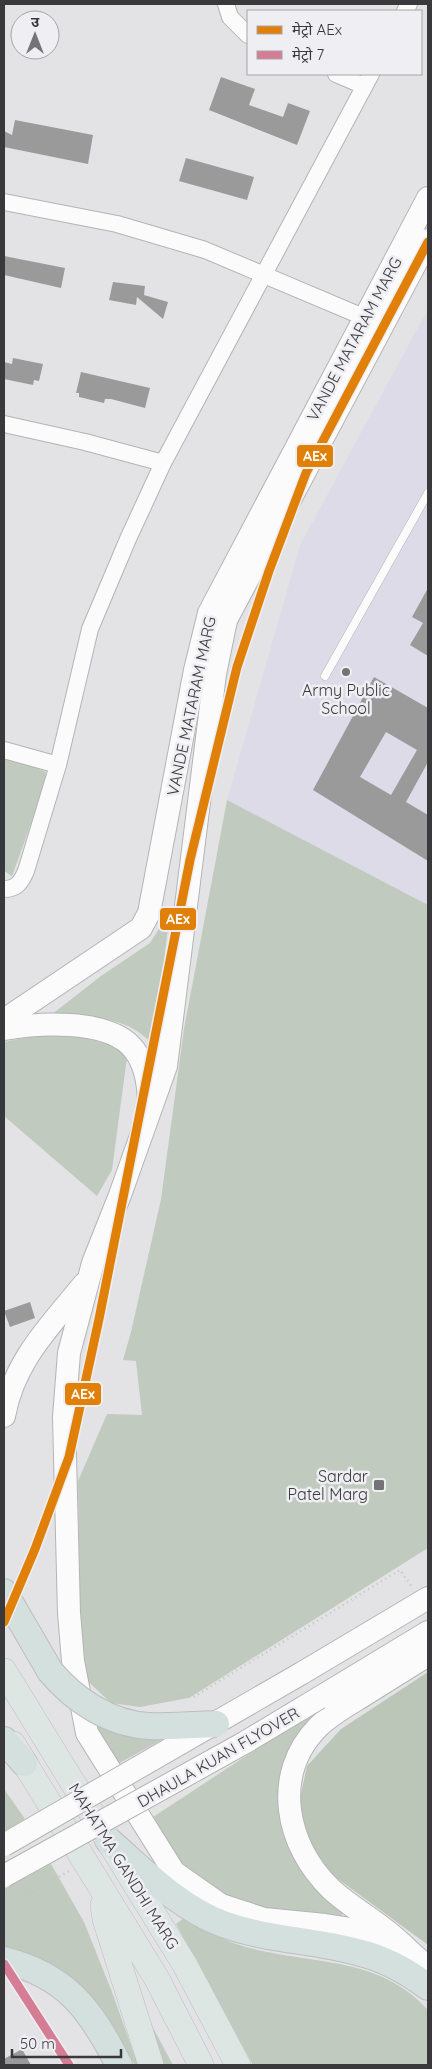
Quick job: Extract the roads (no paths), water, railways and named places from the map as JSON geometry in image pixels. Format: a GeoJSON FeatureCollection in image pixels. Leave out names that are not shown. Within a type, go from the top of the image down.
{"type":"FeatureCollection","features":[{"type":"Feature","properties":{"kind":"highway"},"geometry":{"type":"LineString","coordinates":[[4,1592],[50,1671],[78,1698],[95,1709],[121,1721],[149,1726],[216,1724]]}},
{"type":"Feature","properties":{"kind":"highway"},"geometry":{"type":"LineString","coordinates":[[4,1740],[24,1763]]}},
{"type":"Feature","properties":{"kind":"highway"},"geometry":{"type":"LineString","coordinates":[[108,1840],[186,1906],[209,1919],[252,1933],[359,1952],[390,1963],[428,1987]]}},
{"type":"Feature","properties":{"kind":"highway"},"geometry":{"type":"LineString","coordinates":[[4,1960],[36,1971],[55,1982],[72,1996],[88,2011],[119,2065]]}},
{"type":"Feature","properties":{"kind":"main road","name":"VANDE MATARAM MARG"},"geometry":{"type":"LineString","coordinates":[[91,1271],[166,1066],[215,674],[226,620],[374,322],[428,198]]}},
{"type":"Feature","properties":{"kind":"main road","name":"VANDE MATARAM MARG"},"geometry":{"type":"LineString","coordinates":[[4,1020],[141,928],[149,913],[195,670],[209,613],[374,322],[428,240]]}},
{"type":"Feature","properties":{"kind":"main road"},"geometry":{"type":"LineString","coordinates":[[4,1030],[42,1024],[67,1024],[108,1033],[122,1039],[135,1051],[147,1078],[149,1115]]}},
{"type":"Feature","properties":{"kind":"main road"},"geometry":{"type":"LineString","coordinates":[[4,1416],[12,1386],[25,1358],[91,1271]]}},
{"type":"Feature","properties":{"kind":"main road"},"geometry":{"type":"LineString","coordinates":[[91,1271],[69,1353],[64,1417],[69,1613],[73,1661],[87,1733],[174,1872],[221,1905],[264,1919],[364,1931],[422,1962]]}},
{"type":"Feature","properties":{"kind":"main road","name":"DHAULA KUAN FLYOVER"},"geometry":{"type":"LineString","coordinates":[[4,1845],[216,1724],[419,1603]]}},
{"type":"Feature","properties":{"kind":"main road","name":"DHAULA KUAN FLYOVER"},"geometry":{"type":"LineString","coordinates":[[4,1876],[244,1744],[428,1632]]}},
{"type":"Feature","properties":{"kind":"main road"},"geometry":{"type":"LineString","coordinates":[[422,1962],[389,1933],[341,1898],[315,1871],[293,1830],[288,1791],[296,1760],[308,1739],[318,1727],[428,1654]]}},
{"type":"Feature","properties":{"kind":"main road","name":"MAHATMA GANDHI MARG"},"geometry":{"type":"LineString","coordinates":[[4,1671],[185,1966],[238,2065]]}},
{"type":"Feature","properties":{"kind":"main road","name":"MAHATMA GANDHI MARG"},"geometry":{"type":"LineString","coordinates":[[4,1730],[157,1978],[201,2065]]}},
{"type":"Feature","properties":{"kind":"main road"},"geometry":{"type":"LineString","coordinates":[[99,1884],[105,1919],[151,2065]]}},
{"type":"Feature","properties":{"kind":"street"},"geometry":{"type":"LineString","coordinates":[[226,4],[230,18],[247,34]]}},
{"type":"Feature","properties":{"kind":"street"},"geometry":{"type":"LineString","coordinates":[[4,889],[15,888],[21,882],[26,871],[58,766],[90,629],[128,539],[163,463],[368,80],[341,75]]}},
{"type":"Feature","properties":{"kind":"street"},"geometry":{"type":"LineString","coordinates":[[4,202],[117,224],[205,250],[374,322]]}},
{"type":"Feature","properties":{"kind":"street"},"geometry":{"type":"LineString","coordinates":[[4,424],[85,442],[163,463]]}},
{"type":"Feature","properties":{"kind":"street"},"geometry":{"type":"LineString","coordinates":[[4,750],[58,766]]}},
{"type":"Feature","properties":{"kind":"lane"},"geometry":{"type":"LineString","coordinates":[[325,676],[428,493]]}},
{"type":"Feature","properties":{"kind":"metro line","name":"AEx"},"geometry":{"type":"LineString","coordinates":[[4,1622],[35,1549],[69,1457],[99,1319],[190,860],[237,667],[269,571],[306,473],[428,242]]}},
{"type":"Feature","properties":{"kind":"metro line","name":"7"},"geometry":{"type":"LineString","coordinates":[[4,1964],[69,2065]]}},
{"type":"Feature","properties":{"kind":"place","name":"Army Public School"},"geometry":{"type":"Point","coordinates":[346,672]}},
{"type":"Feature","properties":{"kind":"place","name":"Sardar Patel Marg"},"geometry":{"type":"Point","coordinates":[379,1485]}}]}
